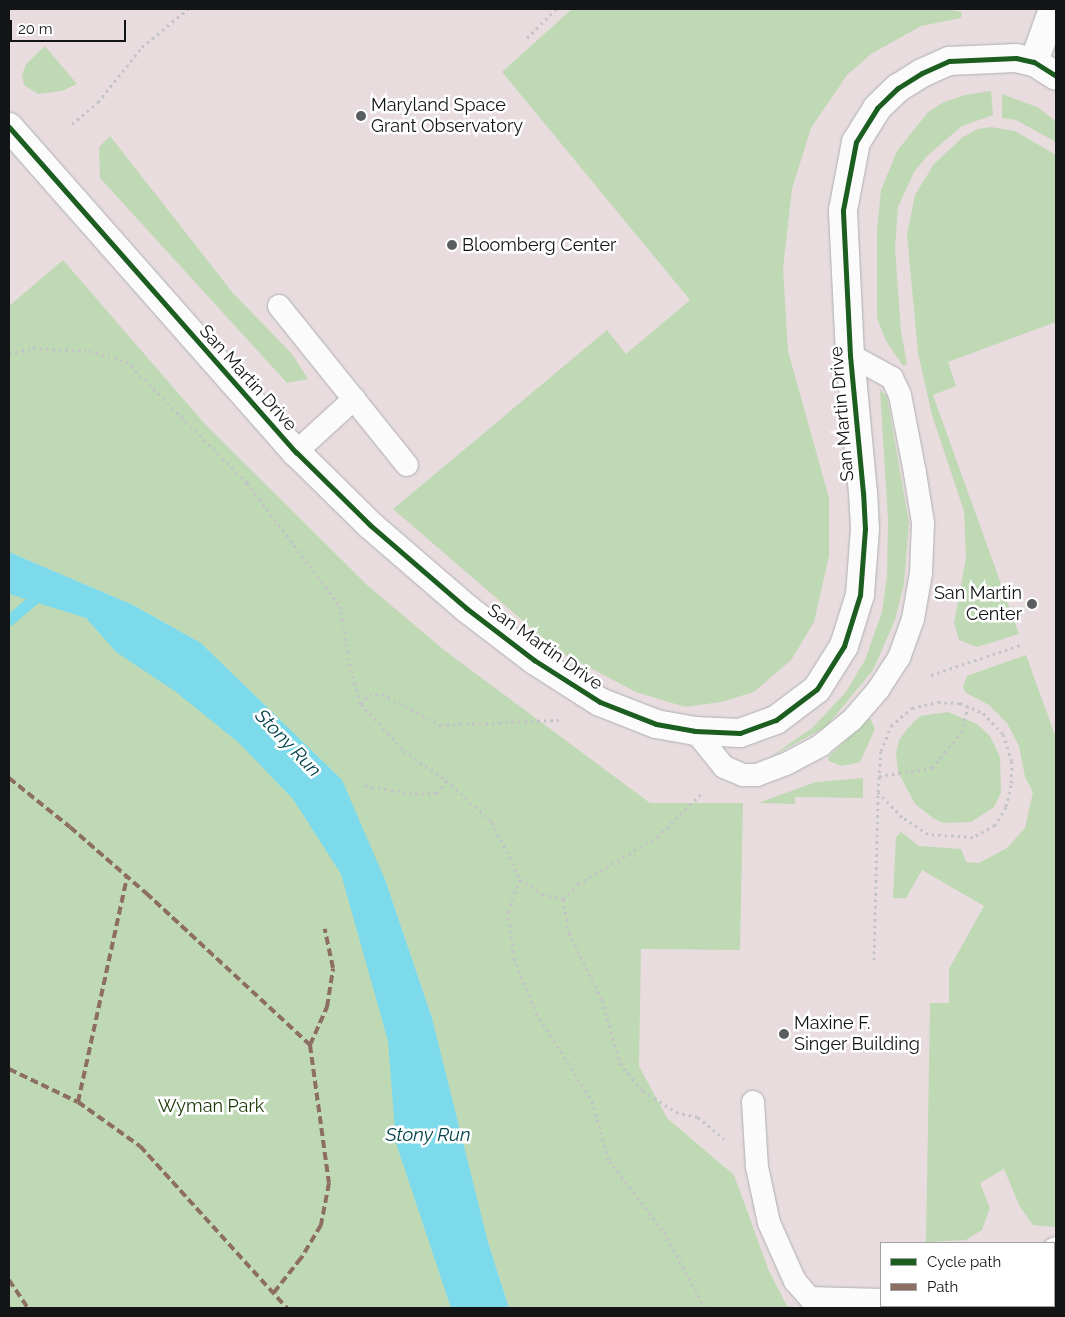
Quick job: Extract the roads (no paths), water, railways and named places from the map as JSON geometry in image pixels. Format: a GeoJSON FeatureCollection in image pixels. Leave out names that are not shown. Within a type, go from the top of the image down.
{"type":"FeatureCollection","features":[{"type":"Feature","properties":{"kind":"street"},"geometry":{"type":"LineString","coordinates":[[1045,69],[1053,9]]}},
{"type":"Feature","properties":{"kind":"street","name":"San Martin Drive"},"geometry":{"type":"LineString","coordinates":[[9,127],[296,452],[370,525],[466,608],[534,660],[615,709],[656,724],[695,731],[740,734],[776,720],[817,689],[844,646],[860,595],[865,529],[850,355],[843,210],[850,164],[866,124],[898,88],[922,72],[949,61],[996,57],[1045,69]]}},
{"type":"Feature","properties":{"kind":"lane"},"geometry":{"type":"LineString","coordinates":[[279,306],[407,465]]}},
{"type":"Feature","properties":{"kind":"lane"},"geometry":{"type":"LineString","coordinates":[[695,731],[724,767],[743,775],[757,775],[779,767],[821,745],[852,720],[878,690],[899,658],[913,619],[921,573],[923,523],[915,472],[900,395],[892,378],[850,355]]}},
{"type":"Feature","properties":{"kind":"lane"},"geometry":{"type":"LineString","coordinates":[[296,452],[354,398]]}},
{"type":"Feature","properties":{"kind":"lane"},"geometry":{"type":"LineString","coordinates":[[754,1102],[757,1167],[769,1223],[795,1281],[810,1298],[880,1300]]}},
{"type":"Feature","properties":{"kind":"water","name":"Stony Run"},"geometry":{"type":"Polygon","coordinates":[[[9,552],[133,605],[201,643],[342,780],[386,882],[432,1018],[488,1242],[509,1308],[451,1308],[396,1143],[388,1041],[341,874],[293,799],[239,743],[176,692],[116,652],[86,618],[9,594],[9,552]]]}},
{"type":"Feature","properties":{"kind":"waterway"},"geometry":{"type":"LineString","coordinates":[[9,620],[42,592]]}},
{"type":"Feature","properties":{"kind":"place","name":"Maryland Space Grant Observatory"},"geometry":{"type":"Point","coordinates":[361,116]}},
{"type":"Feature","properties":{"kind":"place","name":"Bloomberg Center"},"geometry":{"type":"Point","coordinates":[452,245]}},
{"type":"Feature","properties":{"kind":"place","name":"San Martin Center"},"geometry":{"type":"Point","coordinates":[1032,604]}},
{"type":"Feature","properties":{"kind":"place","name":"Maxine F. Singer Building"},"geometry":{"type":"Point","coordinates":[784,1034]}},
{"type":"Feature","properties":{"kind":"park label","name":"Wyman Park"},"geometry":{"type":"Point","coordinates":[211,1106]}}]}
